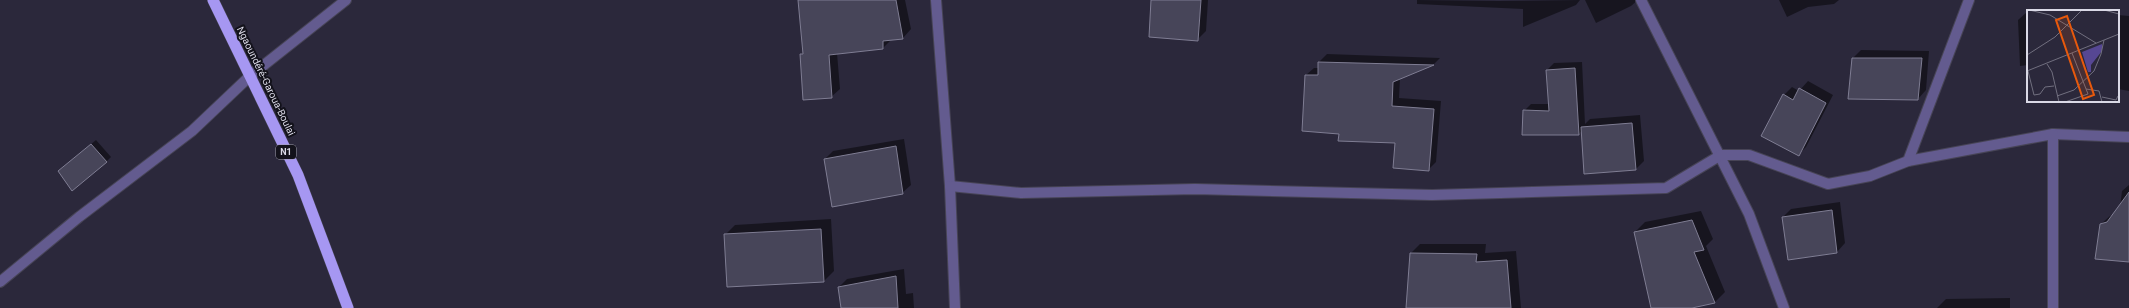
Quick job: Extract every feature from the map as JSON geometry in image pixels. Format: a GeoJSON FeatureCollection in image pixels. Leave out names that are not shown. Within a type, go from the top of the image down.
{"type":"FeatureCollection","features":[{"type":"Feature","properties":{"kind":"highway","name":"Ngaoundéré-Garoua-Boulai"},"geometry":{"type":"LineString","coordinates":[[213,0],[298,175],[348,308]]}},
{"type":"Feature","properties":{"kind":"street"},"geometry":{"type":"LineString","coordinates":[[0,282],[79,217],[192,131],[250,76],[346,0]]}},
{"type":"Feature","properties":{"kind":"street"},"geometry":{"type":"LineString","coordinates":[[936,0],[950,186],[955,308]]}},
{"type":"Feature","properties":{"kind":"street"},"geometry":{"type":"LineString","coordinates":[[1641,0],[1721,155],[1749,214],[1784,308]]}},
{"type":"Feature","properties":{"kind":"street"},"geometry":{"type":"LineString","coordinates":[[1908,161],[1969,0]]}},
{"type":"Feature","properties":{"kind":"street"},"geometry":{"type":"LineString","coordinates":[[950,186],[1021,193],[1195,189],[1432,195],[1666,188],[1721,155],[1749,155],[1828,184],[1870,176],[1908,161],[2053,134],[2129,137]]}},
{"type":"Feature","properties":{"kind":"street"},"geometry":{"type":"LineString","coordinates":[[2053,134],[2053,308]]}},
{"type":"Feature","properties":{"kind":"building"},"geometry":{"type":"Polygon","coordinates":[[[798,0],[896,0],[903,39],[883,41],[883,49],[829,55],[832,98],[803,100],[800,54],[803,54],[798,0]]]}},
{"type":"Feature","properties":{"kind":"building"},"geometry":{"type":"Polygon","coordinates":[[[1151,0],[1201,0],[1198,41],[1149,37],[1151,0]]]}},
{"type":"Feature","properties":{"kind":"building"},"geometry":{"type":"Polygon","coordinates":[[[1852,58],[1922,58],[1918,100],[1848,99],[1852,58]]]}},
{"type":"Feature","properties":{"kind":"building"},"geometry":{"type":"Polygon","coordinates":[[[1318,62],[1434,65],[1393,82],[1392,106],[1434,109],[1429,171],[1393,168],[1395,143],[1338,141],[1339,134],[1302,131],[1305,75],[1318,75],[1318,62]]]}},
{"type":"Feature","properties":{"kind":"building"},"geometry":{"type":"Polygon","coordinates":[[[1575,68],[1579,135],[1522,135],[1523,110],[1549,111],[1546,70],[1575,68]]]}},
{"type":"Feature","properties":{"kind":"building"},"geometry":{"type":"Polygon","coordinates":[[[1799,88],[1826,103],[1799,156],[1761,136],[1783,94],[1793,100],[1799,88]]]}},
{"type":"Feature","properties":{"kind":"building"},"geometry":{"type":"Polygon","coordinates":[[[1632,123],[1636,170],[1584,174],[1581,127],[1632,123]]]}},
{"type":"Feature","properties":{"kind":"building"},"geometry":{"type":"Polygon","coordinates":[[[91,144],[107,162],[72,191],[58,171],[91,144]]]}},
{"type":"Feature","properties":{"kind":"building"},"geometry":{"type":"Polygon","coordinates":[[[896,146],[903,194],[832,207],[824,159],[896,146]]]}},
{"type":"Feature","properties":{"kind":"building"},"geometry":{"type":"Polygon","coordinates":[[[2129,192],[2129,262],[2095,259],[2100,224],[2107,222],[2129,192]]]}},
{"type":"Feature","properties":{"kind":"building"},"geometry":{"type":"Polygon","coordinates":[[[1832,210],[1837,253],[1788,260],[1782,217],[1832,210]]]}},
{"type":"Feature","properties":{"kind":"building"},"geometry":{"type":"Polygon","coordinates":[[[1692,220],[1704,250],[1694,252],[1715,303],[1692,308],[1651,308],[1634,232],[1692,220]]]}},
{"type":"Feature","properties":{"kind":"building"},"geometry":{"type":"Polygon","coordinates":[[[821,229],[824,282],[727,287],[724,234],[821,229]]]}},
{"type":"Feature","properties":{"kind":"building"},"geometry":{"type":"Polygon","coordinates":[[[1410,253],[1477,254],[1476,262],[1507,260],[1511,308],[1406,308],[1410,253]]]}},
{"type":"Feature","properties":{"kind":"building"},"geometry":{"type":"Polygon","coordinates":[[[896,276],[898,308],[841,308],[838,287],[896,276]]]}}]}
